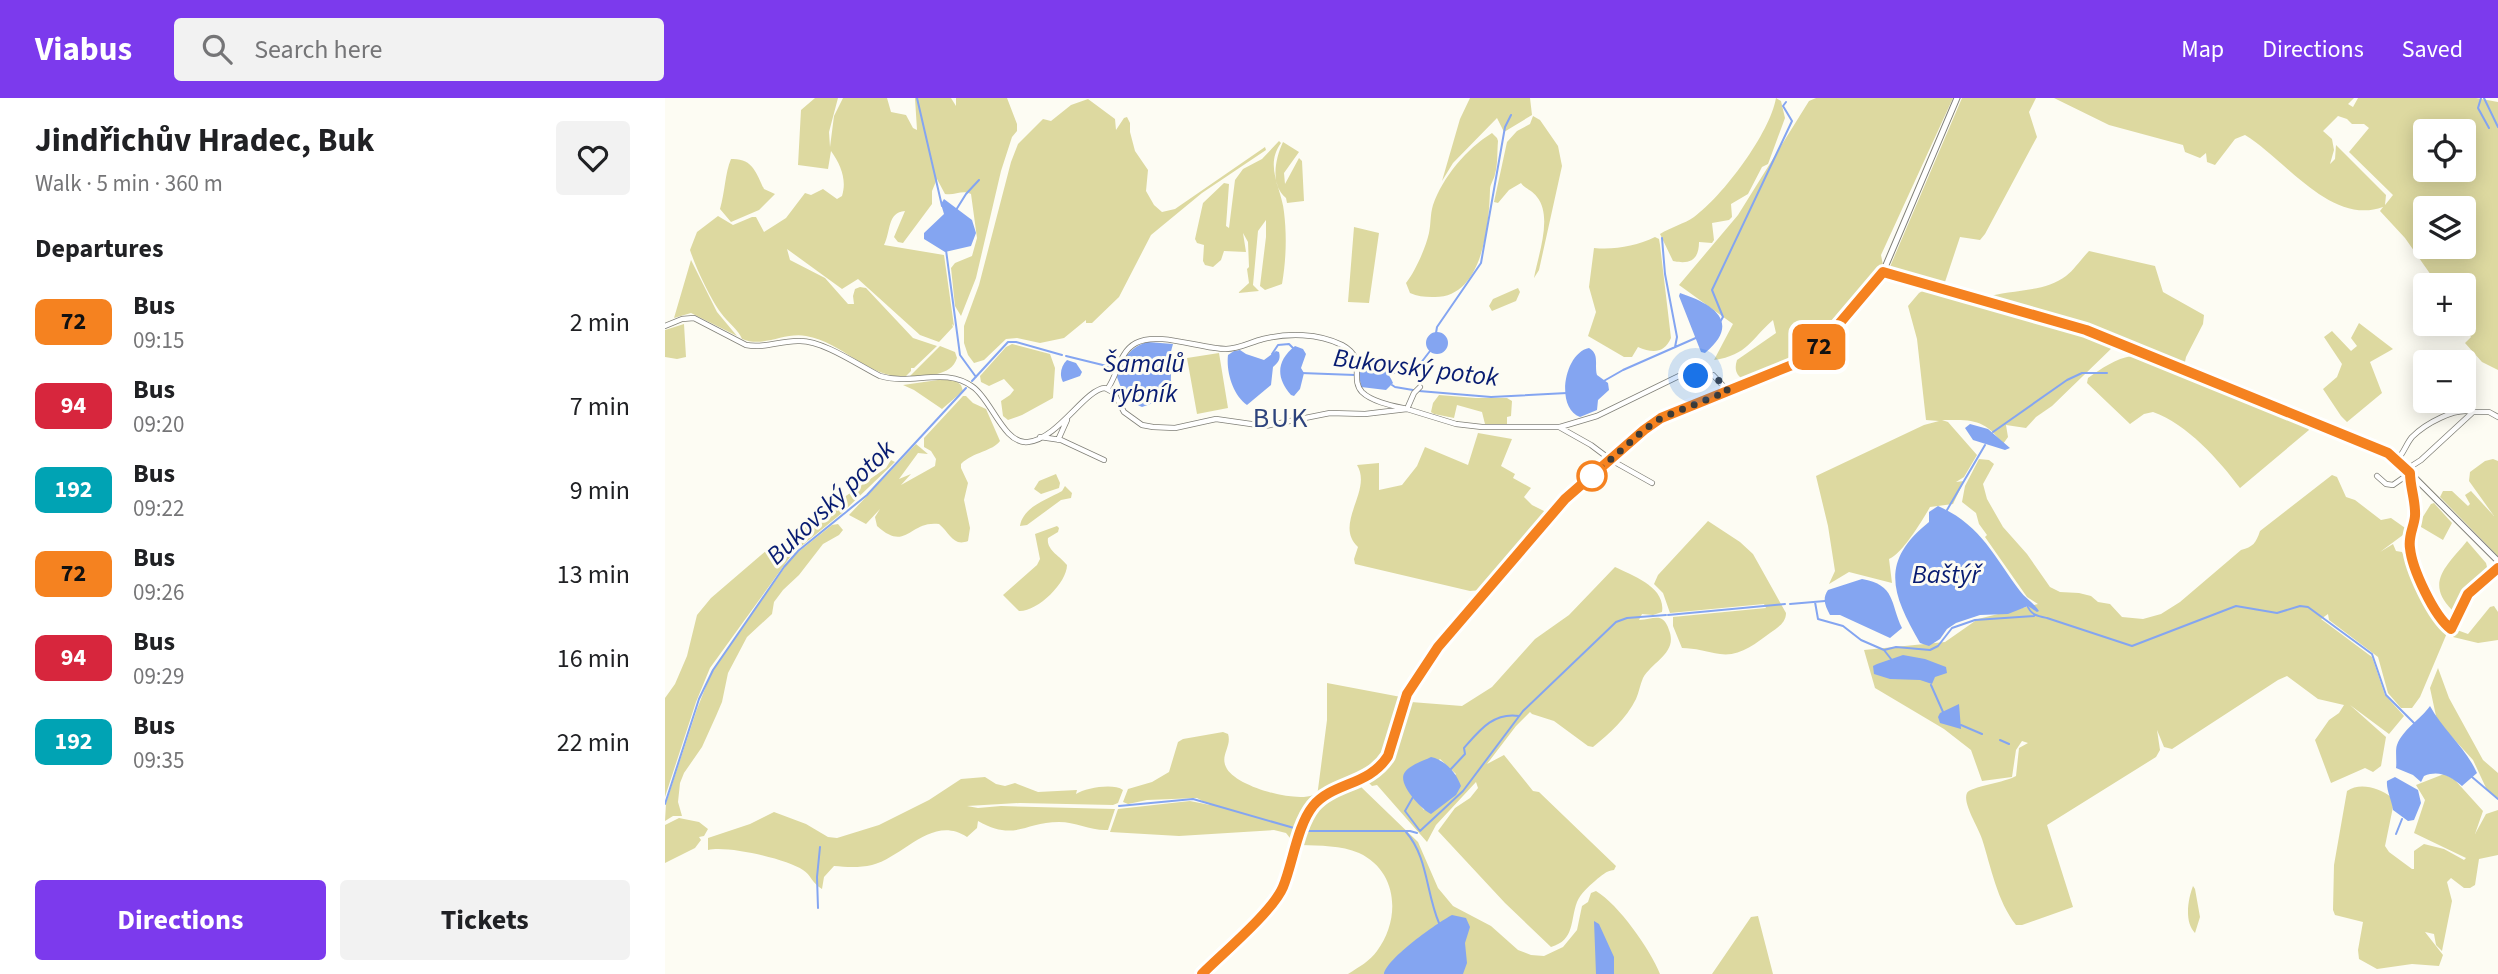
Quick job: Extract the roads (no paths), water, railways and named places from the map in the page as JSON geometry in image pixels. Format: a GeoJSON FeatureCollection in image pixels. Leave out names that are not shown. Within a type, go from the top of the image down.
{"type":"FeatureCollection","features":[{"type":"Feature","properties":{"kind":"street"},"geometry":{"type":"LineString","coordinates":[[1202,974],[1279,895],[1312,807],[1382,765],[1388,756],[1407,694],[1438,647],[1565,499],[1661,418],[1807,359],[1816,351],[1883,272],[1957,98]]}},
{"type":"Feature","properties":{"kind":"street"},"geometry":{"type":"LineString","coordinates":[[1883,272],[2086,330],[2374,446],[2397,460],[2498,561]]}},
{"type":"Feature","properties":{"kind":"street"},"geometry":{"type":"LineString","coordinates":[[665,326],[682,319],[694,318],[755,347],[797,340],[813,342],[891,380],[910,381],[943,375],[959,378],[985,396],[1000,423],[1013,438],[1028,442],[1068,419],[1094,390],[1101,387],[1114,393],[1124,412],[1142,425],[1165,428],[1216,419],[1265,426],[1330,412],[1365,414],[1407,409]]}},
{"type":"Feature","properties":{"kind":"street"},"geometry":{"type":"LineString","coordinates":[[1108,388],[1128,349],[1143,341],[1173,341],[1226,349],[1266,338],[1309,335],[1351,350],[1356,358],[1362,392],[1389,405],[1457,424],[1482,428],[1559,427],[1597,416],[1679,376],[1713,374],[1728,391]]}},
{"type":"Feature","properties":{"kind":"street"},"geometry":{"type":"LineString","coordinates":[[1407,409],[1418,389]]}},
{"type":"Feature","properties":{"kind":"street"},"geometry":{"type":"LineString","coordinates":[[2476,412],[2489,412],[2498,417]]}},
{"type":"Feature","properties":{"kind":"street"},"geometry":{"type":"LineString","coordinates":[[2397,460],[2413,436],[2425,427],[2457,413]]}},
{"type":"Feature","properties":{"kind":"street"},"geometry":{"type":"LineString","coordinates":[[2377,477],[2386,484],[2393,485],[2472,413]]}},
{"type":"Feature","properties":{"kind":"street"},"geometry":{"type":"LineString","coordinates":[[1058,440],[1068,419]]}},
{"type":"Feature","properties":{"kind":"street"},"geometry":{"type":"LineString","coordinates":[[1559,427],[1652,483]]}},
{"type":"Feature","properties":{"kind":"street"},"geometry":{"type":"LineString","coordinates":[[1039,437],[1058,440],[1104,460]]}},
{"type":"Feature","properties":{"kind":"street"},"geometry":{"type":"LineString","coordinates":[[2408,471],[2415,517],[2409,546],[2412,561],[2445,624],[2451,629],[2468,594],[2498,568]]}},
{"type":"Feature","properties":{"kind":"water"},"geometry":{"type":"Polygon","coordinates":[[[944,199],[972,220],[976,233],[971,246],[945,252],[924,239],[924,233],[944,214],[941,204],[944,199]]]}},
{"type":"Feature","properties":{"kind":"water"},"geometry":{"type":"Polygon","coordinates":[[[1680,293],[1712,309],[1722,323],[1716,342],[1705,353],[1701,352],[1680,293]]]}},
{"type":"Feature","properties":{"kind":"water"},"geometry":{"type":"Polygon","coordinates":[[[1437,332],[1445,335],[1448,343],[1445,351],[1437,354],[1429,351],[1426,343],[1429,335],[1437,332]]]}},
{"type":"Feature","properties":{"kind":"water","name":"Šamalů rybník"},"geometry":{"type":"Polygon","coordinates":[[[1148,342],[1173,344],[1170,355],[1174,365],[1170,397],[1142,407],[1126,395],[1117,377],[1128,355],[1148,342]]]}},
{"type":"Feature","properties":{"kind":"water"},"geometry":{"type":"Polygon","coordinates":[[[1295,346],[1303,349],[1306,354],[1301,368],[1304,373],[1300,389],[1294,396],[1286,389],[1280,370],[1284,358],[1295,346]]]}},
{"type":"Feature","properties":{"kind":"water"},"geometry":{"type":"Polygon","coordinates":[[[1589,348],[1596,357],[1597,375],[1608,383],[1609,390],[1598,400],[1597,410],[1580,417],[1572,412],[1567,403],[1566,381],[1574,360],[1580,352],[1589,348]]]}},
{"type":"Feature","properties":{"kind":"water"},"geometry":{"type":"Polygon","coordinates":[[[1240,350],[1264,360],[1276,351],[1280,354],[1279,361],[1273,367],[1271,385],[1247,405],[1234,389],[1228,369],[1228,355],[1240,350]]]}},
{"type":"Feature","properties":{"kind":"water"},"geometry":{"type":"Polygon","coordinates":[[[1367,358],[1383,368],[1391,379],[1393,383],[1386,390],[1361,387],[1360,363],[1367,358]]]}},
{"type":"Feature","properties":{"kind":"water"},"geometry":{"type":"Polygon","coordinates":[[[1067,360],[1076,363],[1082,372],[1080,376],[1063,382],[1061,371],[1067,360]]]}},
{"type":"Feature","properties":{"kind":"water"},"geometry":{"type":"Polygon","coordinates":[[[1970,424],[1988,429],[2010,448],[2005,450],[1973,440],[1965,428],[1970,424]]]}},
{"type":"Feature","properties":{"kind":"water","name":"Baštýř"},"geometry":{"type":"Polygon","coordinates":[[[1938,506],[1976,532],[2020,591],[2039,611],[2028,606],[2008,614],[1980,615],[1956,623],[1929,646],[1920,643],[1897,594],[1895,579],[1903,551],[1929,522],[1929,512],[1938,506]]]}},
{"type":"Feature","properties":{"kind":"water"},"geometry":{"type":"Polygon","coordinates":[[[1862,579],[1881,586],[1890,596],[1902,628],[1890,638],[1840,615],[1830,615],[1828,611],[1825,599],[1828,590],[1862,579]]]}},
{"type":"Feature","properties":{"kind":"water"},"geometry":{"type":"Polygon","coordinates":[[[1903,655],[1946,667],[1947,673],[1935,677],[1932,684],[1920,680],[1890,679],[1874,674],[1873,666],[1903,655]]]}},
{"type":"Feature","properties":{"kind":"water"},"geometry":{"type":"Polygon","coordinates":[[[1959,704],[1961,729],[1940,723],[1940,713],[1959,704]]]}},
{"type":"Feature","properties":{"kind":"water"},"geometry":{"type":"Polygon","coordinates":[[[2430,706],[2467,755],[2477,773],[2462,786],[2439,774],[2424,776],[2421,782],[2413,775],[2396,768],[2396,747],[2400,739],[2430,706]]]}},
{"type":"Feature","properties":{"kind":"water"},"geometry":{"type":"Polygon","coordinates":[[[1431,757],[1449,767],[1461,786],[1456,795],[1431,814],[1411,795],[1403,777],[1410,767],[1431,757]]]}},
{"type":"Feature","properties":{"kind":"water"},"geometry":{"type":"Polygon","coordinates":[[[2395,777],[2418,790],[2421,803],[2414,820],[2408,821],[2393,810],[2387,781],[2395,777]]]}},
{"type":"Feature","properties":{"kind":"water"},"geometry":{"type":"Polygon","coordinates":[[[1452,915],[1466,918],[1470,927],[1465,943],[1467,963],[1463,974],[1384,974],[1403,950],[1452,915]]]}},
{"type":"Feature","properties":{"kind":"water"},"geometry":{"type":"Polygon","coordinates":[[[1594,921],[1599,924],[1614,957],[1614,974],[1596,974],[1594,921]]]}},
{"type":"Feature","properties":{"kind":"waterway"},"geometry":{"type":"LineString","coordinates":[[917,98],[942,206]]}},
{"type":"Feature","properties":{"kind":"waterway"},"geometry":{"type":"LineString","coordinates":[[2481,98],[2478,108],[2489,128]]}},
{"type":"Feature","properties":{"kind":"waterway"},"geometry":{"type":"LineString","coordinates":[[2484,98],[2498,127]]}},
{"type":"Feature","properties":{"kind":"waterway","name":"Bukovský potok"},"geometry":{"type":"LineString","coordinates":[[1720,322],[1723,317],[1712,290],[1792,121],[1783,106],[1786,102]]}},
{"type":"Feature","properties":{"kind":"waterway"},"geometry":{"type":"LineString","coordinates":[[1436,333],[1437,327],[1481,263],[1505,127],[1511,115]]}},
{"type":"Feature","properties":{"kind":"waterway"},"geometry":{"type":"LineString","coordinates":[[956,210],[979,180]]}},
{"type":"Feature","properties":{"kind":"waterway"},"geometry":{"type":"LineString","coordinates":[[1662,238],[1665,274],[1677,337],[1675,347]]}},
{"type":"Feature","properties":{"kind":"waterway"},"geometry":{"type":"LineString","coordinates":[[946,250],[960,355],[976,377]]}},
{"type":"Feature","properties":{"kind":"waterway","name":"Bukovský potok"},"geometry":{"type":"LineString","coordinates":[[1602,382],[1698,337]]}},
{"type":"Feature","properties":{"kind":"waterway","name":"Bukovský potok"},"geometry":{"type":"LineString","coordinates":[[972,381],[1008,342],[1062,355]]}},
{"type":"Feature","properties":{"kind":"waterway","name":"Bukovský potok"},"geometry":{"type":"LineString","coordinates":[[1272,354],[1278,345],[1289,344],[1294,349]]}},
{"type":"Feature","properties":{"kind":"waterway"},"geometry":{"type":"LineString","coordinates":[[1388,375],[1420,364],[1430,351]]}},
{"type":"Feature","properties":{"kind":"waterway","name":"Bukovský potok"},"geometry":{"type":"LineString","coordinates":[[1066,356],[1115,368]]}},
{"type":"Feature","properties":{"kind":"waterway","name":"Bukovský potok"},"geometry":{"type":"LineString","coordinates":[[1301,373],[1355,375]]}},
{"type":"Feature","properties":{"kind":"waterway"},"geometry":{"type":"LineString","coordinates":[[1993,432],[2067,380],[2082,373],[2107,373]]}},
{"type":"Feature","properties":{"kind":"waterway","name":"Bukovský potok"},"geometry":{"type":"LineString","coordinates":[[1392,385],[1413,390]]}},
{"type":"Feature","properties":{"kind":"waterway","name":"Bukovský potok"},"geometry":{"type":"LineString","coordinates":[[665,804],[699,699],[713,670],[784,567],[798,551],[867,495],[966,388]]}},
{"type":"Feature","properties":{"kind":"waterway","name":"Bukovský potok"},"geometry":{"type":"LineString","coordinates":[[1419,391],[1491,397],[1567,393]]}},
{"type":"Feature","properties":{"kind":"waterway"},"geometry":{"type":"LineString","coordinates":[[1947,510],[1985,445]]}},
{"type":"Feature","properties":{"kind":"waterway"},"geometry":{"type":"LineString","coordinates":[[1790,604],[1825,601]]}},
{"type":"Feature","properties":{"kind":"waterway"},"geometry":{"type":"LineString","coordinates":[[1815,602],[1818,619],[1843,626],[1861,640],[1884,650],[1896,647],[1930,650],[1938,646],[1952,628],[1975,620],[2034,616]]}},
{"type":"Feature","properties":{"kind":"waterway"},"geometry":{"type":"LineString","coordinates":[[1668,615],[1785,604]]}},
{"type":"Feature","properties":{"kind":"waterway"},"geometry":{"type":"LineString","coordinates":[[2027,605],[2037,616],[2132,646],[2236,606],[2277,613],[2300,606],[2308,607],[2372,654],[2386,695],[2414,723]]}},
{"type":"Feature","properties":{"kind":"waterway"},"geometry":{"type":"LineString","coordinates":[[1413,797],[1405,811],[1420,831],[1463,791],[1523,711],[1616,622],[1627,618],[1666,615]]}},
{"type":"Feature","properties":{"kind":"waterway"},"geometry":{"type":"LineString","coordinates":[[1884,650],[1891,659]]}},
{"type":"Feature","properties":{"kind":"waterway"},"geometry":{"type":"LineString","coordinates":[[1931,685],[1943,712]]}},
{"type":"Feature","properties":{"kind":"waterway"},"geometry":{"type":"LineString","coordinates":[[1451,769],[1465,754],[1464,748],[1487,724],[1502,717],[1519,716]]}},
{"type":"Feature","properties":{"kind":"waterway"},"geometry":{"type":"LineString","coordinates":[[1961,725],[1982,734]]}},
{"type":"Feature","properties":{"kind":"waterway"},"geometry":{"type":"LineString","coordinates":[[2000,740],[2009,744]]}},
{"type":"Feature","properties":{"kind":"waterway"},"geometry":{"type":"LineString","coordinates":[[2472,777],[2498,799]]}},
{"type":"Feature","properties":{"kind":"waterway"},"geometry":{"type":"LineString","coordinates":[[1119,806],[1193,799],[1301,830]]}},
{"type":"Feature","properties":{"kind":"waterway"},"geometry":{"type":"LineString","coordinates":[[2396,834],[2402,819]]}},
{"type":"Feature","properties":{"kind":"waterway"},"geometry":{"type":"LineString","coordinates":[[1304,831],[1417,833]]}},
{"type":"Feature","properties":{"kind":"waterway"},"geometry":{"type":"LineString","coordinates":[[1406,832],[1423,864],[1439,923]]}},
{"type":"Feature","properties":{"kind":"waterway"},"geometry":{"type":"LineString","coordinates":[[818,908],[820,847]]}},
{"type":"Feature","properties":{"kind":"district","name":"BUK"},"geometry":{"type":"Point","coordinates":[1281,417]}}]}
